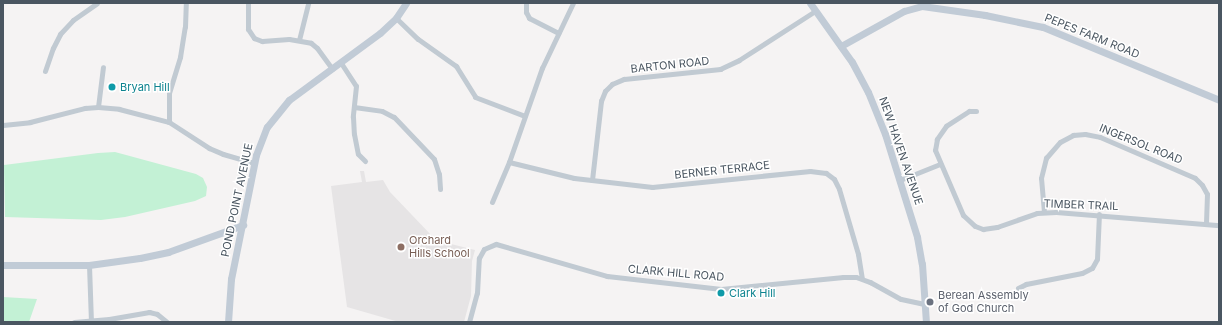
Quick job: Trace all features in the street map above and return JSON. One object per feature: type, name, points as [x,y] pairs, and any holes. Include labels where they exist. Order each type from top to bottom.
[{"type":"main road","name":"POND POINT AVENUE","points":[[228,322],[231,279],[243,225],[254,163],[262,136],[277,113],[289,100],[371,41],[396,18],[406,3]]},
{"type":"main road","name":"NEW HAVEN AVENUE","points":[[810,3],[841,46],[868,92],[885,134],[920,250],[926,322]]},
{"type":"main road","name":"PEPES FARM ROAD","points":[[841,46],[904,11],[922,6],[985,15],[1037,25],[1219,100]]},
{"type":"main road","points":[[3,265],[89,264],[158,255],[243,225]]},
{"type":"street","points":[[45,71],[52,48],[60,34],[73,20],[96,3]]},
{"type":"street","points":[[169,122],[169,93],[180,57],[185,27],[186,3]]},
{"type":"street","points":[[248,3],[248,29],[254,38],[262,41],[279,39],[300,40],[316,46],[332,69]]},
{"type":"street","points":[[300,40],[308,3]]},
{"type":"street","points":[[526,3],[526,12],[529,18],[558,33]]},
{"type":"street","points":[[492,202],[509,162],[542,68],[573,3]]},
{"type":"street","name":"BARTON ROAD","points":[[592,180],[600,101],[605,91],[612,84],[624,80],[720,69],[739,60],[815,11]]},
{"type":"street","points":[[396,18],[418,40],[456,66],[474,97],[525,116]]},
{"type":"street","points":[[341,63],[356,86],[354,107],[356,144],[359,156],[365,161]]},
{"type":"street","points":[[98,107],[103,67]]},
{"type":"street","points":[[3,125],[30,122],[67,111],[98,107],[134,111],[169,122],[209,148],[223,154],[254,163]]},
{"type":"street","points":[[354,107],[382,111],[394,117],[434,159],[439,174],[440,189]]},
{"type":"street","name":"TIMBER TRAIL","points":[[976,112],[969,111],[950,122],[939,134],[935,150],[963,215],[975,226],[983,229],[997,228],[1028,216],[1044,212],[1100,214],[1219,225]]},
{"type":"street","name":"INGERSOL ROAD","points":[[1044,212],[1041,178],[1046,158],[1060,142],[1073,135],[1085,134],[1100,137],[1195,178],[1202,185],[1207,194],[1206,223]]},
{"type":"street","name":"BERNER TERRACE","points":[[509,162],[574,178],[652,187],[810,171],[826,173],[834,179],[839,189],[856,247],[862,278]]},
{"type":"street","points":[[900,180],[940,164]]},
{"type":"street","points":[[1018,288],[1026,284],[1082,273],[1092,268],[1097,259],[1100,214]]},
{"type":"street","name":"CLARK HILL ROAD","points":[[469,322],[477,293],[479,258],[484,249],[496,244],[607,276],[721,289],[843,277],[862,278],[901,300],[925,304]]},
{"type":"street","points":[[89,264],[91,321]]},
{"type":"street","points":[[74,322],[91,321],[149,312],[157,314],[167,322]]},
{"type":"shaded area","name":"Orchard Hills School","points":[[360,171],[364,171],[366,182],[383,180],[390,192],[433,237],[451,244],[475,250],[472,261],[471,296],[464,322],[399,322],[347,307],[331,186],[362,182]]},
{"type":"green space","points":[[115,152],[196,174],[203,178],[207,187],[206,196],[195,201],[125,217],[101,220],[5,217],[4,165]]},
{"type":"green space","points":[[3,297],[37,299],[29,322],[3,322]]},
{"type":"place","name":"Bryan Hill","points":[[112,87]]},
{"type":"place","name":"Orchard Hills School","points":[[401,247]]},
{"type":"place","name":"Clark Hill","points":[[721,293]]},
{"type":"place","name":"Berean Assembly of God Church","points":[[930,302]]}]
